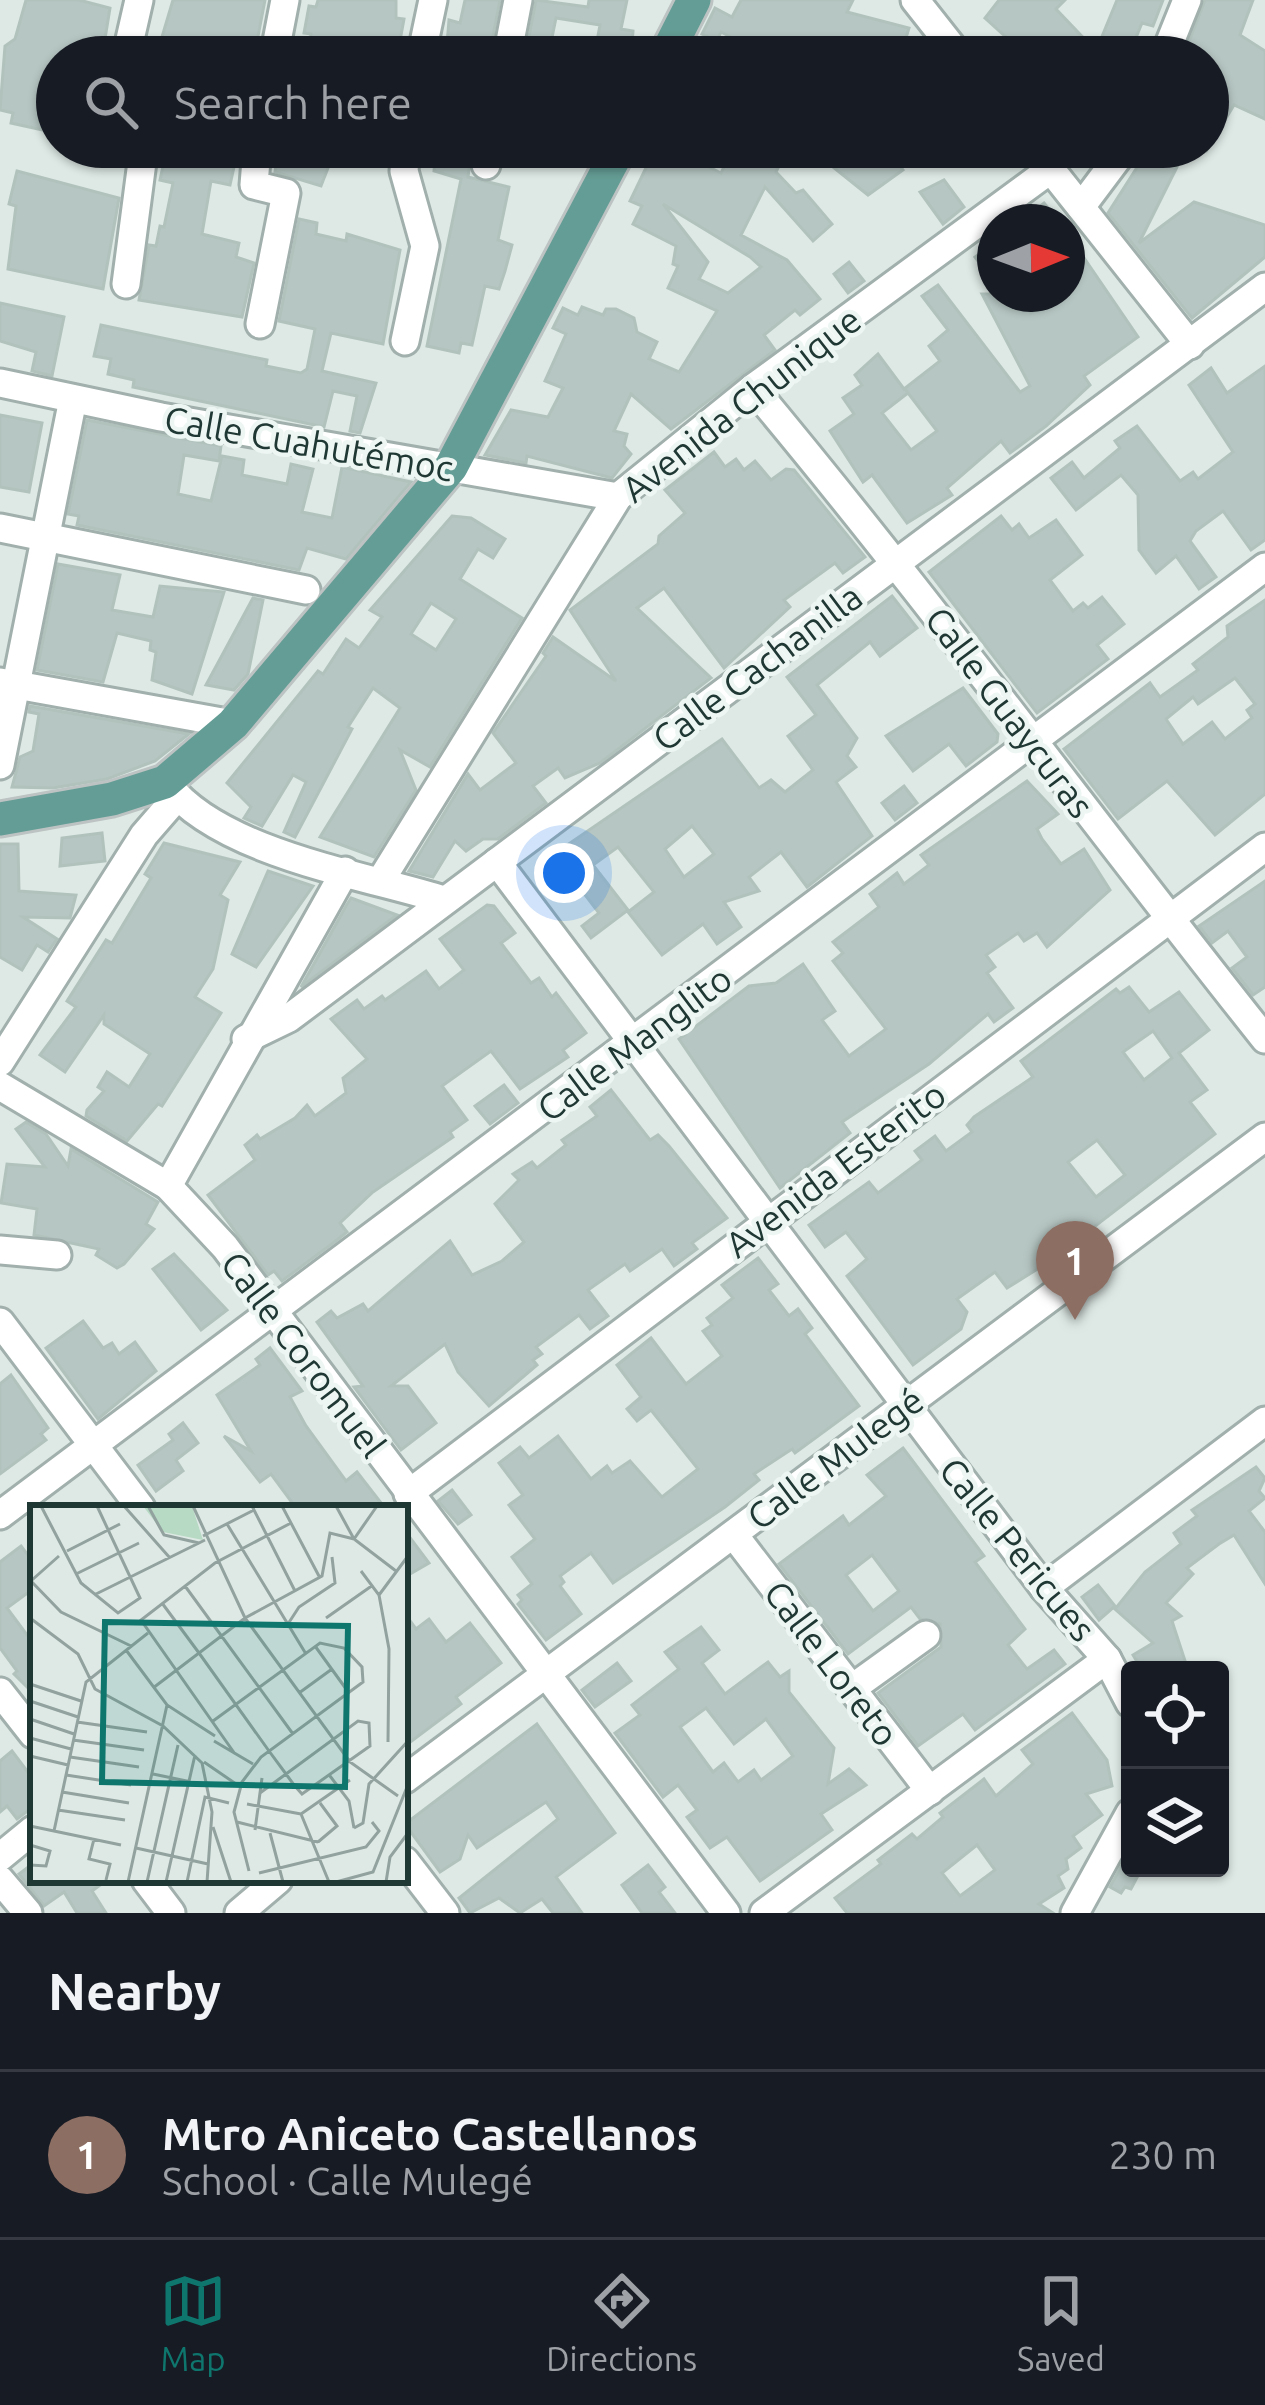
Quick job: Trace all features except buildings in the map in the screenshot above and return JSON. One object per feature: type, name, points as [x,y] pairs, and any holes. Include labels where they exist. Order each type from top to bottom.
[{"type":"main road","points":[[676,36],[694,0]]},
{"type":"main road","points":[[0,818],[171,789],[233,724],[451,467],[609,168]]},
{"type":"street","points":[[131,36],[139,0]]},
{"type":"street","points":[[278,36],[285,0]]},
{"type":"street","points":[[425,36],[433,0]]},
{"type":"street","points":[[511,36],[518,0]]},
{"type":"street","points":[[915,0],[943,36]]},
{"type":"street","points":[[1172,36],[1187,0]]},
{"type":"street","points":[[126,284],[141,168]]},
{"type":"street","points":[[255,168],[254,185],[286,193],[260,324]]},
{"type":"street","points":[[404,168],[425,246],[405,341]]},
{"type":"street","points":[[1084,204],[1111,168]]},
{"type":"street","points":[[1051,170],[1079,204]]},
{"type":"street","name":"Avenida Chunique","points":[[381,880],[618,497],[753,388],[1051,170]]},
{"type":"street","points":[[1085,211],[1190,345]]},
{"type":"street","name":"Calle Cachanilla","points":[[246,1039],[290,1018],[1265,287]]},
{"type":"street","name":"Calle Cuahutémoc","points":[[0,383],[618,497]]},
{"type":"street","name":"Calle Guaycuras","points":[[753,388],[898,561],[1033,745],[1265,1039]]},
{"type":"street","points":[[0,765],[7,683],[73,399]]},
{"type":"street","points":[[0,528],[306,590]]},
{"type":"street","name":"Calle Manglito","points":[[0,1515],[1265,567]]},
{"type":"street","points":[[7,683],[233,724]]},
{"type":"street","points":[[0,1062],[171,789],[243,837],[444,900]]},
{"type":"street","name":"Avenida Esterito","points":[[408,1494],[766,1219],[1265,847]]},
{"type":"street","name":"Calle Pericues","points":[[497,862],[1044,1588],[1107,1659],[1121,1686]]},
{"type":"street","points":[[168,1186],[246,1039],[345,871]]},
{"type":"street","name":"Calle Coromuel","points":[[0,1086],[168,1186],[275,1312],[545,1678],[726,1913]]},
{"type":"street","name":"Calle Mulegé","points":[[408,1777],[1265,1137]]},
{"type":"street","points":[[0,1250],[57,1255]]},
{"type":"street","points":[[0,1322],[139,1505]]},
{"type":"street","points":[[1044,1588],[1262,1428]]},
{"type":"street","name":"Calle Loreto","points":[[734,1535],[930,1792]]},
{"type":"street","points":[[851,1689],[926,1635]]},
{"type":"street","points":[[764,1913],[1107,1659]]},
{"type":"street","points":[[0,1692],[30,1730]]},
{"type":"street","points":[[1075,1913],[1121,1829]]},
{"type":"street","points":[[0,1856],[30,1832]]},
{"type":"street","points":[[408,1865],[445,1913]]},
{"type":"street","points":[[0,1880],[28,1913]]},
{"type":"street","points":[[148,1883],[171,1913]]},
{"type":"street","points":[[239,1913],[274,1883]]},
{"type":"place","name":"Mtro Aniceto Castellanos","points":[[1075,1320]]}]
